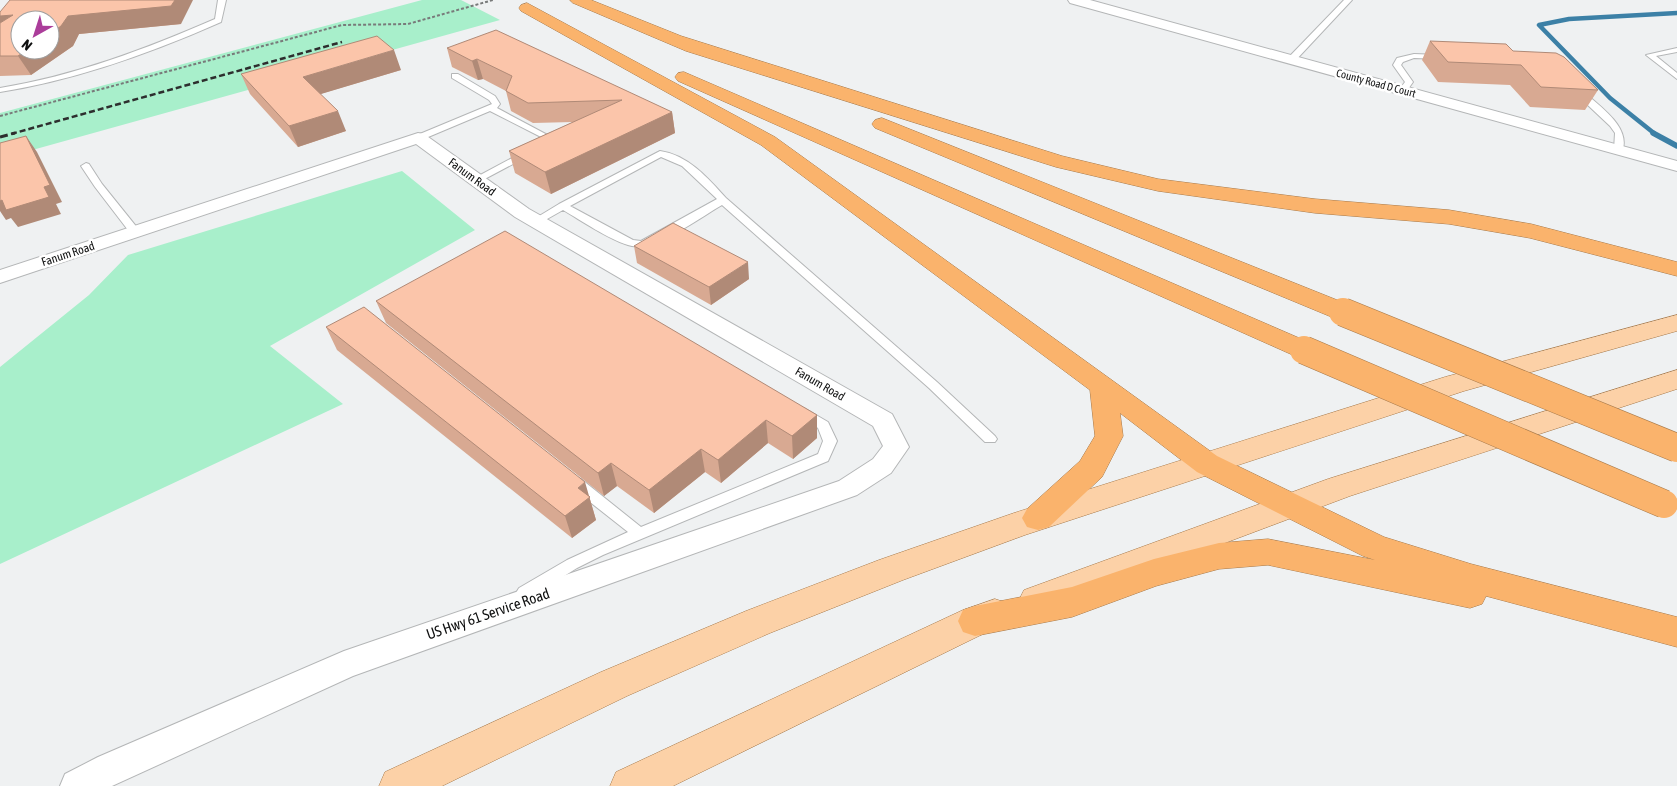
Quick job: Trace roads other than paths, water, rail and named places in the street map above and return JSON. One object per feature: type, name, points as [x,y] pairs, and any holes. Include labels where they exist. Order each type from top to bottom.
[{"type":"highway","points":[[578,0],[1677,448]]},
{"type":"highway","points":[[1670,507],[1304,350],[521,5],[768,141],[1207,464],[1374,547],[1471,578],[1677,632]]},
{"type":"highway","points":[[675,40],[1056,161],[1158,185],[1315,206],[1449,217],[1531,230],[1677,269]]},
{"type":"highway","points":[[1531,230],[1617,262],[1677,289]]},
{"type":"highway","points":[[1038,518],[1091,469],[1109,436],[1103,386]]},
{"type":"highway","points":[[975,621],[1072,602],[1154,573],[1219,556],[1268,552],[1518,604],[1677,645]]},
{"type":"main road","points":[[399,786],[614,684],[758,622],[891,570],[1038,518],[1455,384],[1677,323]]},
{"type":"main road","points":[[630,786],[975,621],[1120,570],[1290,504],[1408,464],[1677,379]]},
{"type":"street","name":"County Road D Court","points":[[1075,0],[1677,166]]},
{"type":"street","name":"Fanum Road","points":[[0,276],[418,138],[536,221],[883,420],[896,447]]},
{"type":"street","name":"US Hwy 61 Service Road","points":[[77,786],[110,769],[344,665],[848,488],[882,466],[896,447]]},
{"type":"lane","points":[[0,90],[31,85],[157,47],[218,20],[222,0]]},
{"type":"lane","points":[[1291,60],[1348,0]]},
{"type":"lane","points":[[1677,50],[1650,55],[1677,77]]},
{"type":"lane","points":[[1403,90],[1409,82],[1397,65],[1400,60],[1414,56],[1450,58]]},
{"type":"lane","points":[[455,76],[492,98],[496,104],[492,109]]},
{"type":"lane","points":[[1569,83],[1613,124],[1619,133],[1619,150]]},
{"type":"lane","points":[[418,138],[486,109],[492,109],[550,139],[476,180]]},
{"type":"lane","points":[[536,221],[660,154],[675,158],[703,179],[723,200],[933,384],[990,439]]},
{"type":"lane","points":[[86,166],[134,232]]},
{"type":"lane","points":[[562,206],[631,243],[642,244],[655,239],[723,200]]},
{"type":"lane","points":[[489,614],[572,564],[639,533],[823,457],[830,441],[823,425],[794,407]]},
{"type":"lane","points":[[570,478],[639,533]]},
{"type":"waterway","points":[[1655,134],[1610,98],[1539,25],[1569,19],[1677,13]]},
{"type":"waterway","points":[[1653,133],[1677,146]]},
{"type":"railway","points":[[11,134],[342,42]]},
{"type":"railway","points":[[0,137],[15,133]]}]
